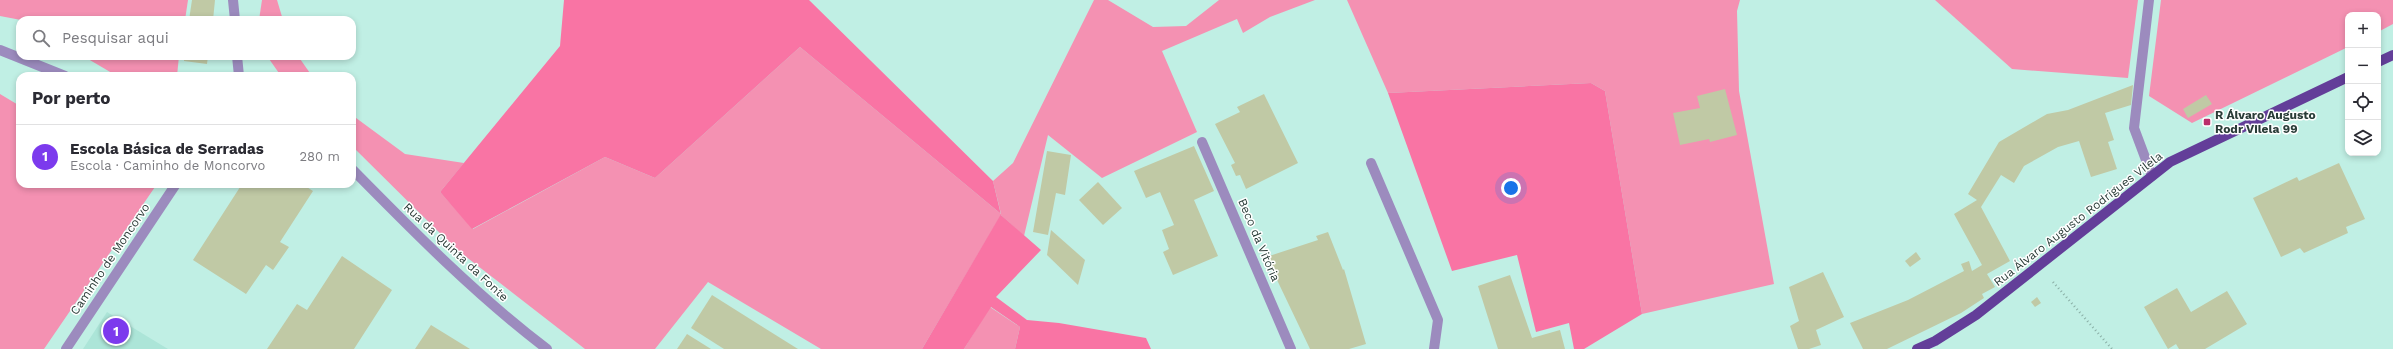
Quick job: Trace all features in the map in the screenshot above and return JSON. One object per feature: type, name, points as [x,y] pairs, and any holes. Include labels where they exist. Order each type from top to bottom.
[{"type":"main road","points":[[2381,61],[2393,55]]},
{"type":"main road","name":"Rua Álvaro Augusto Rodrigues Vilela","points":[[1917,349],[1935,341],[1976,315],[2040,267],[2170,162],[2345,78]]},
{"type":"street","points":[[233,0],[235,16]]},
{"type":"street","points":[[2149,0],[2134,128],[2152,176]]},
{"type":"street","points":[[0,50],[16,56]]},
{"type":"street","points":[[25,60],[55,72]]},
{"type":"street","points":[[238,60],[239,72]]},
{"type":"street","name":"Beco da Vitória","points":[[1202,142],[1292,349]]},
{"type":"street","points":[[1371,163],[1438,320],[1434,349]]},
{"type":"street","name":"Rua da Quinta da Fonte","points":[[356,173],[426,245],[515,324],[547,349]]},
{"type":"street","name":"Caminho de Moncorvo","points":[[66,349],[173,188]]},
{"type":"path","points":[[2040,267],[2112,349]]},
{"type":"shaded area","points":[[0,0],[188,0],[186,16],[16,16],[16,19],[0,16]]},
{"type":"shaded area","points":[[262,0],[277,0],[282,16],[260,16]]},
{"type":"shaded area","points":[[564,0],[809,0],[993,181],[1001,214],[800,47],[655,178],[605,157],[472,229],[440,192],[560,46]]},
{"type":"shaded area","points":[[1094,0],[1108,0],[1153,27],[1186,26],[1219,0],[1315,0],[1270,17],[1243,33],[1237,19],[1162,51],[1197,132],[1102,178],[1048,135],[1024,236],[1001,215],[922,349],[821,349],[708,282],[655,349],[585,349],[456,249],[356,150],[356,118],[405,154],[464,163],[440,192],[473,229],[605,157],[655,178],[800,47],[1001,214],[993,181],[1013,163]]},
{"type":"shaded area","points":[[1347,0],[1740,0],[1737,11],[1739,91],[1774,284],[1642,314],[1605,91],[1591,83],[1388,93]]},
{"type":"shaded area","points":[[1935,0],[2138,0],[2128,78],[2012,69]]},
{"type":"shaded area","points":[[2161,0],[2393,0],[2393,24],[2381,30],[2381,12],[2345,12],[2345,48],[2192,123],[2149,96]]},
{"type":"shaded area","points":[[90,60],[179,60],[177,72],[110,72]]},
{"type":"shaded area","points":[[270,60],[301,60],[309,72],[278,72]]},
{"type":"shaded area","points":[[1591,83],[1605,91],[1642,314],[1584,349],[1574,349],[1569,323],[1536,332],[1517,255],[1452,271],[1388,93]]},
{"type":"shaded area","points":[[0,94],[16,104],[16,188],[154,188],[44,349],[0,349]]},
{"type":"shaded area","points":[[1001,214],[1041,250],[996,297],[1027,320],[1059,323],[1146,338],[1151,349],[1015,349],[1020,327],[991,307],[964,349],[922,349]]},
{"type":"shaded area","points":[[990,307],[1020,327],[1015,349],[964,349]]},
{"type":"shaded area","points":[[107,312],[168,349],[83,349]]},
{"type":"building","points":[[192,0],[215,0],[213,16],[190,16]]},
{"type":"building","points":[[184,60],[208,60],[207,64]]},
{"type":"building","points":[[2133,85],[2131,105],[2105,113],[2114,140],[2108,142],[2117,169],[2091,177],[2079,141],[2058,147],[2024,166],[2014,183],[2001,175],[1981,207],[2010,261],[1987,274],[1995,287],[1982,294],[1984,298],[1961,313],[1887,349],[1863,349],[1850,323],[1908,300],[1964,271],[1961,264],[1969,261],[1972,271],[1982,265],[1954,214],[1977,200],[1968,194],[1999,142],[2047,114],[2068,110]]},
{"type":"building","points":[[1725,89],[1737,135],[1710,142],[1709,139],[1680,145],[1673,113],[1700,108],[1697,96]]},
{"type":"building","points":[[1264,94],[1298,163],[1246,189],[1240,175],[1236,176],[1231,165],[1235,163],[1215,124],[1240,112],[1237,107]]},
{"type":"building","points":[[2206,95],[2212,104],[2188,118],[2183,109]]},
{"type":"building","points":[[1194,146],[1214,191],[1194,200],[1218,256],[1173,275],[1163,252],[1169,249],[1162,230],[1174,225],[1160,192],[1146,198],[1134,171]]},
{"type":"building","points":[[1047,151],[1071,155],[1065,195],[1056,193],[1048,235],[1033,232]]},
{"type":"building","points":[[2339,163],[2365,219],[2346,227],[2348,233],[2304,253],[2300,248],[2281,257],[2253,198],[2297,177],[2299,181]]},
{"type":"building","points":[[1098,182],[1122,208],[1103,225],[1079,200]]},
{"type":"building","points":[[239,188],[308,188],[313,191],[280,242],[289,247],[273,270],[266,265],[246,294],[193,260]]},
{"type":"building","points":[[1051,230],[1085,260],[1078,285],[1047,255]]},
{"type":"building","points":[[1328,232],[1343,270],[1344,269],[1366,344],[1349,349],[1310,349],[1266,257],[1318,240],[1316,236]]},
{"type":"building","points":[[1916,252],[1921,259],[1910,267],[1905,261]]},
{"type":"building","points":[[342,256],[392,290],[354,349],[267,349],[297,304],[307,310]]},
{"type":"building","points":[[1823,272],[1844,317],[1816,330],[1821,345],[1809,349],[1798,349],[1790,326],[1799,321],[1789,287]]},
{"type":"building","points":[[1510,275],[1532,338],[1560,330],[1565,349],[1498,349],[1478,286]]},
{"type":"building","points":[[2177,288],[2191,312],[2227,291],[2247,324],[2205,349],[2179,349],[2176,344],[2168,349],[2144,307]]},
{"type":"building","points":[[712,295],[798,349],[724,349],[691,328]]},
{"type":"building","points":[[2037,297],[2041,303],[2035,307],[2031,302]]},
{"type":"building","points":[[431,325],[470,349],[415,349]]},
{"type":"building","points":[[687,334],[711,349],[677,349]]},
{"type":"place","name":"R Álvaro Augusto Rodr Vilela 99","points":[[2207,122]]},
{"type":"place","name":"Escola Básica de Serradas","points":[[116,331]]}]
